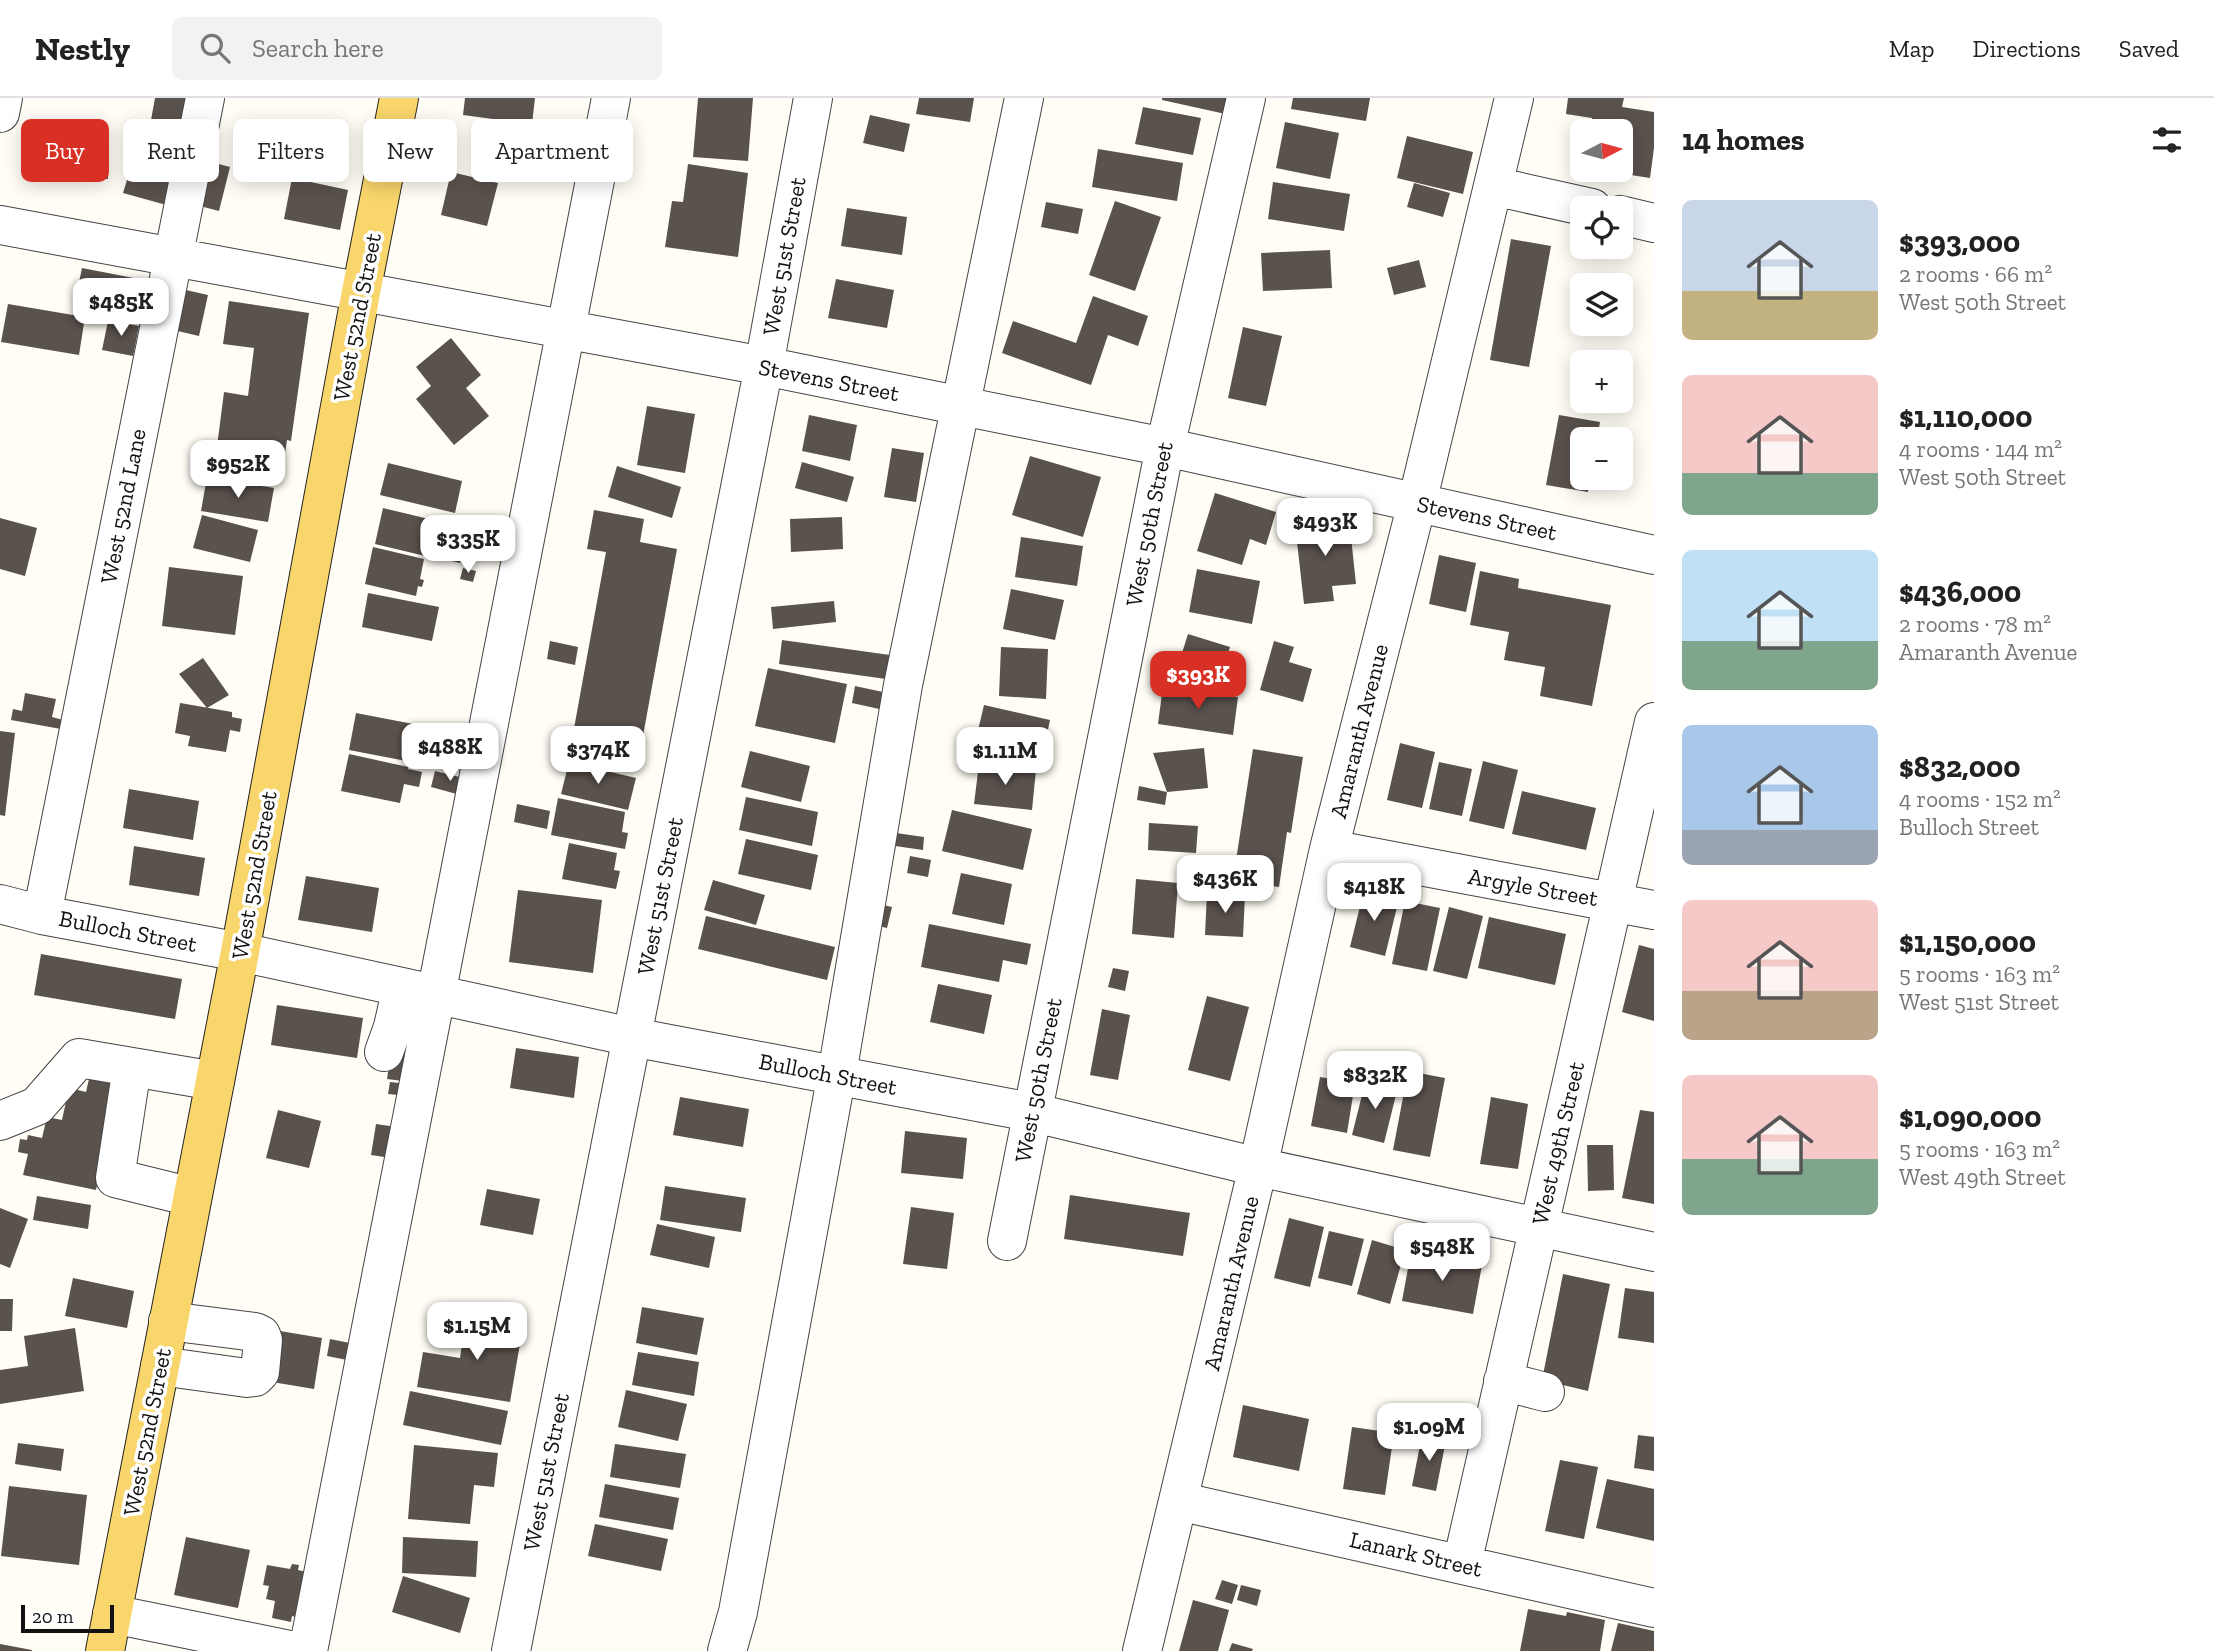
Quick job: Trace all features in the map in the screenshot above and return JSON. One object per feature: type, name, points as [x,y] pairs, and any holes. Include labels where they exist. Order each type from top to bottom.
[{"type":"main road","name":"West 52nd Street","points":[[108,1633],[240,952],[361,292],[400,98]]},
{"type":"street","points":[[0,113],[3,98]]},
{"type":"street","name":"West 52nd Lane","points":[[42,915],[205,98]]},
{"type":"street","points":[[309,1651],[419,990],[566,330],[611,98]]},
{"type":"street","name":"West 51st Street","points":[[511,1651],[764,366],[813,98]]},
{"type":"street","points":[[727,1651],[738,1612],[836,1075],[905,674],[1024,98]]},
{"type":"street","name":"West 50th Street","points":[[1006,1241],[1165,447],[1246,98]]},
{"type":"street","name":"Amaranth Avenue","points":[[1142,1651],[1258,1167],[1329,849],[1417,503],[1514,98]]},
{"type":"street","points":[[1493,186],[1570,203]]},
{"type":"street","points":[[1633,218],[1654,222]]},
{"type":"street","name":"Stevens Street","points":[[0,225],[764,366],[1165,447],[1654,555]]},
{"type":"street","name":"West 49th Street","points":[[1462,1563],[1654,722]]},
{"type":"street","name":"Argyle Street","points":[[1329,849],[1654,911]]},
{"type":"street","name":"Bulloch Street","points":[[0,904],[42,915],[240,952],[632,1037],[1031,1112],[1258,1167],[1654,1252]]},
{"type":"street","points":[[384,1052],[393,1027],[419,990]]},
{"type":"street","points":[[0,1121],[37,1106],[79,1058],[215,1081]]},
{"type":"street","points":[[132,1067],[114,1178],[192,1197]]},
{"type":"street","points":[[160,1366],[247,1378],[255,1377],[260,1372],[263,1340],[261,1335],[168,1321]]},
{"type":"street","points":[[1503,1381],[1545,1392]]},
{"type":"street","name":"Lanark Street","points":[[1178,1501],[1654,1608]]},
{"type":"street","points":[[108,1633],[295,1651]]},
{"type":"building","points":[[155,98],[187,98],[183,119],[151,119]]},
{"type":"building","points":[[465,98],[535,98],[533,119],[494,119],[463,115]]},
{"type":"building","points":[[698,98],[753,98],[748,161],[693,157]]},
{"type":"building","points":[[919,98],[974,98],[970,122],[916,114]]},
{"type":"building","points":[[1162,98],[1234,98],[1230,115]]},
{"type":"building","points":[[1293,98],[1370,98],[1366,121],[1291,109]]},
{"type":"building","points":[[1568,98],[1624,98],[1622,107],[1654,112],[1654,148],[1650,178],[1633,175],[1633,119],[1592,119],[1566,114]]},
{"type":"building","points":[[1143,107],[1201,118],[1193,155],[1135,144]]},
{"type":"building","points":[[870,115],[910,124],[904,152],[863,143]]},
{"type":"building","points":[[1285,122],[1339,133],[1330,179],[1276,168]]},
{"type":"building","points":[[1407,136],[1473,152],[1463,194],[1397,178]]},
{"type":"building","points":[[1098,149],[1183,163],[1177,201],[1092,187]]},
{"type":"building","points":[[219,164],[230,167],[219,211],[192,204],[198,182],[219,182]]},
{"type":"building","points":[[688,164],[748,173],[738,257],[665,247],[672,201],[683,202]]},
{"type":"building","points":[[457,173],[471,177],[471,182],[498,183],[487,226],[441,215],[449,182],[457,182]]},
{"type":"building","points":[[126,182],[176,182],[170,206],[123,193]]},
{"type":"building","points":[[291,182],[311,182],[348,190],[340,230],[284,219]]},
{"type":"building","points":[[1273,182],[1350,194],[1344,231],[1268,219]]},
{"type":"building","points":[[1414,183],[1450,193],[1443,217],[1407,207]]},
{"type":"building","points":[[1115,201],[1161,217],[1135,291],[1089,275]]},
{"type":"building","points":[[1046,202],[1083,209],[1078,234],[1041,227]]},
{"type":"building","points":[[847,208],[907,217],[902,255],[841,246]]},
{"type":"building","points":[[1511,239],[1551,246],[1529,367],[1490,360]]},
{"type":"building","points":[[1330,250],[1332,288],[1263,291],[1261,253]]},
{"type":"building","points":[[1419,260],[1426,287],[1394,295],[1387,268]]},
{"type":"building","points":[[82,268],[149,281],[143,315],[75,302]]},
{"type":"building","points":[[836,279],[894,290],[887,328],[828,318]]},
{"type":"building","points":[[177,288],[208,295],[199,336],[169,329]]},
{"type":"building","points":[[1093,296],[1148,316],[1138,346],[1108,335],[1091,385],[1002,353],[1013,321],[1076,343]]},
{"type":"building","points":[[229,301],[309,313],[291,441],[287,440],[281,480],[214,470],[224,392],[248,396],[254,348],[223,344]]},
{"type":"building","points":[[8,304],[85,317],[79,355],[1,342]]},
{"type":"building","points":[[108,321],[139,326],[133,356],[102,350]]},
{"type":"building","points":[[1243,327],[1282,336],[1266,406],[1228,398]]},
{"type":"building","points":[[451,338],[481,375],[466,388],[489,416],[454,445],[416,399],[431,386],[416,367]]},
{"type":"building","points":[[647,406],[695,414],[685,473],[637,465]]},
{"type":"building","points":[[809,415],[857,425],[850,461],[802,451]]},
{"type":"building","points":[[1559,415],[1600,422],[1599,427],[1570,427],[1570,489],[1546,485]]},
{"type":"building","points":[[892,448],[924,453],[916,502],[884,497]]},
{"type":"building","points":[[1030,456],[1101,477],[1083,537],[1012,515]]},
{"type":"building","points":[[802,462],[854,477],[847,502],[795,488]]},
{"type":"building","points":[[388,463],[462,481],[455,513],[380,495]]},
{"type":"building","points":[[617,466],[681,487],[672,518],[608,497]]},
{"type":"building","points":[[207,477],[274,488],[268,522],[201,511]]},
{"type":"building","points":[[1215,493],[1276,512],[1266,545],[1250,539],[1242,565],[1197,551]]},
{"type":"building","points":[[383,508],[433,520],[429,539],[434,540],[432,547],[428,546],[425,556],[375,544]]},
{"type":"building","points":[[594,510],[644,519],[640,542],[677,549],[637,769],[569,756],[606,552],[587,549]]},
{"type":"building","points":[[202,515],[258,530],[250,562],[193,548]]},
{"type":"building","points":[[842,517],[843,549],[791,552],[790,519]]},
{"type":"building","points":[[0,518],[37,528],[25,576],[0,569]]},
{"type":"building","points":[[1349,518],[1356,584],[1332,586],[1334,601],[1304,604],[1295,524]]},
{"type":"building","points":[[1021,537],[1083,546],[1077,586],[1015,577]]},
{"type":"building","points":[[373,547],[424,559],[420,579],[424,580],[422,587],[418,586],[416,596],[365,584]]},
{"type":"building","points":[[451,549],[463,551],[460,563],[448,560]]},
{"type":"building","points":[[1439,555],[1476,563],[1466,612],[1429,604]]},
{"type":"building","points":[[169,567],[243,576],[235,635],[162,626]]},
{"type":"building","points":[[463,568],[476,571],[473,582],[460,579]]},
{"type":"building","points":[[1197,569],[1260,581],[1252,624],[1189,612]]},
{"type":"building","points":[[1480,571],[1519,579],[1518,588],[1611,605],[1592,706],[1540,696],[1545,667],[1504,660],[1509,632],[1470,625]]},
{"type":"building","points":[[1011,589],[1064,600],[1055,640],[1003,629]]},
{"type":"building","points":[[368,593],[439,607],[432,641],[362,627]]},
{"type":"building","points":[[834,601],[836,622],[773,629],[771,607]]},
{"type":"building","points":[[1188,634],[1230,647],[1219,682],[1177,669]]},
{"type":"building","points":[[782,640],[890,655],[886,679],[779,664]]},
{"type":"building","points":[[550,641],[578,647],[575,665],[547,659]]},
{"type":"building","points":[[1274,641],[1294,647],[1289,662],[1312,669],[1303,702],[1260,690]]},
{"type":"building","points":[[1001,647],[1048,649],[1046,699],[999,696]]},
{"type":"building","points":[[203,658],[229,695],[207,708],[179,674]]},
{"type":"building","points":[[768,668],[847,684],[835,743],[755,726]]},
{"type":"building","points":[[855,686],[897,695],[893,712],[852,703]]},
{"type":"building","points":[[1163,686],[1238,697],[1233,735],[1158,724]]},
{"type":"building","points":[[25,693],[56,699],[52,717],[63,720],[61,729],[11,720],[13,709],[22,711]]},
{"type":"building","points":[[180,703],[232,712],[232,717],[242,719],[240,732],[230,730],[226,752],[188,746],[190,736],[175,733]]},
{"type":"building","points":[[984,705],[1050,720],[1042,758],[975,743]]},
{"type":"building","points":[[356,713],[434,728],[427,765],[349,750]]},
{"type":"building","points":[[0,731],[15,733],[5,816],[0,815]]},
{"type":"building","points":[[1400,743],[1435,752],[1422,808],[1387,800]]},
{"type":"building","points":[[1204,748],[1208,788],[1167,792],[1153,753]]},
{"type":"building","points":[[1253,749],[1303,757],[1291,833],[1287,832],[1279,887],[1233,880]]},
{"type":"building","points":[[750,751],[810,766],[801,802],[741,787]]},
{"type":"building","points":[[349,754],[422,772],[419,787],[404,784],[400,803],[341,791]]},
{"type":"building","points":[[1483,761],[1518,770],[1504,829],[1469,821]]},
{"type":"building","points":[[569,762],[636,778],[628,810],[561,794]]},
{"type":"building","points":[[1439,762],[1472,769],[1462,816],[1429,809]]},
{"type":"building","points":[[979,764],[1036,770],[1032,810],[974,804]]},
{"type":"building","points":[[435,771],[468,779],[464,796],[431,787]]},
{"type":"building","points":[[1139,786],[1167,792],[1165,805],[1137,800]]},
{"type":"building","points":[[129,789],[199,801],[193,840],[123,828]]},
{"type":"building","points":[[1522,791],[1596,808],[1586,850],[1512,834]]},
{"type":"building","points":[[746,797],[818,812],[812,846],[739,830]]},
{"type":"building","points":[[558,798],[625,812],[622,832],[628,833],[625,849],[551,835]]},
{"type":"building","points":[[517,804],[550,811],[547,829],[514,822]]},
{"type":"building","points":[[952,810],[1032,829],[1023,870],[942,851]]},
{"type":"building","points":[[1149,823],[1198,826],[1196,853],[1148,850]]},
{"type":"building","points":[[896,833],[924,837],[923,850],[895,846]]},
{"type":"building","points":[[746,839],[818,855],[811,890],[738,874]]},
{"type":"building","points":[[569,843],[617,853],[614,870],[620,871],[616,889],[562,879]]},
{"type":"building","points":[[134,846],[205,858],[199,896],[129,885]]},
{"type":"building","points":[[910,856],[931,860],[928,877],[907,873]]},
{"type":"building","points":[[961,873],[1012,884],[1004,925],[952,914]]},
{"type":"building","points":[[306,876],[379,888],[372,932],[298,920]]},
{"type":"building","points":[[1136,879],[1178,883],[1174,938],[1132,934]]},
{"type":"building","points":[[713,880],[765,895],[756,925],[704,910]]},
{"type":"building","points":[[518,890],[602,900],[593,973],[509,962]]},
{"type":"building","points":[[1364,890],[1399,899],[1385,956],[1350,947]]},
{"type":"building","points":[[1207,892],[1245,895],[1243,937],[1205,935]]},
{"type":"building","points":[[1405,901],[1440,908],[1427,971],[1392,964]]},
{"type":"building","points":[[875,903],[892,907],[887,928],[870,924]]},
{"type":"building","points":[[1449,907],[1483,916],[1467,979],[1433,971]]},
{"type":"building","points":[[706,916],[835,947],[827,980],[698,949]]},
{"type":"building","points":[[1489,917],[1566,934],[1555,985],[1478,968]]},
{"type":"building","points":[[929,924],[1031,944],[1027,965],[1003,960],[999,982],[921,967]]},
{"type":"building","points":[[1639,945],[1654,949],[1654,1021],[1622,1012]]},
{"type":"building","points":[[41,954],[182,979],[175,1019],[34,995]]},
{"type":"building","points":[[1113,968],[1129,971],[1125,991],[1108,987]]},
{"type":"building","points":[[938,984],[992,995],[984,1034],[930,1022]]},
{"type":"building","points":[[1207,996],[1249,1007],[1230,1081],[1188,1070]]},
{"type":"building","points":[[277,1005],[363,1018],[357,1058],[271,1045]]},
{"type":"building","points":[[1102,1009],[1130,1015],[1118,1080],[1090,1075]]},
{"type":"building","points":[[516,1048],[579,1057],[574,1098],[510,1088]]},
{"type":"building","points":[[391,1052],[407,1054],[403,1081],[387,1079]]},
{"type":"building","points":[[1408,1071],[1445,1078],[1430,1157],[1393,1150]]},
{"type":"building","points":[[1320,1077],[1355,1083],[1347,1133],[1311,1126]]},
{"type":"building","points":[[89,1079],[118,1085],[96,1190],[23,1175],[28,1154],[18,1152],[20,1139],[27,1140],[28,1135],[42,1138],[47,1117],[62,1120],[69,1088],[86,1092]]},
{"type":"building","points":[[1366,1079],[1398,1087],[1384,1143],[1352,1135]]},
{"type":"building","points":[[390,1082],[400,1083],[398,1095],[388,1094]]},
{"type":"building","points":[[680,1097],[749,1109],[743,1147],[673,1135]]},
{"type":"building","points":[[1491,1097],[1528,1104],[1518,1169],[1480,1164]]},
{"type":"building","points":[[278,1110],[321,1121],[309,1168],[266,1158]]},
{"type":"building","points":[[1640,1110],[1654,1112],[1654,1204],[1622,1198]]},
{"type":"building","points":[[376,1124],[403,1128],[398,1159],[371,1155]]},
{"type":"building","points":[[905,1131],[967,1138],[963,1179],[901,1173]]},
{"type":"building","points":[[1587,1145],[1613,1145],[1614,1190],[1588,1191]]},
{"type":"building","points":[[665,1186],[746,1198],[741,1232],[660,1220]]},
{"type":"building","points":[[487,1189],[540,1199],[533,1235],[480,1225]]},
{"type":"building","points":[[1070,1195],[1190,1213],[1183,1256],[1064,1239]]},
{"type":"building","points":[[37,1196],[91,1205],[88,1229],[33,1220]]},
{"type":"building","points":[[911,1207],[954,1213],[947,1269],[903,1264]]},
{"type":"building","points":[[0,1208],[28,1219],[10,1268],[0,1264]]},
{"type":"building","points":[[1289,1218],[1324,1227],[1310,1287],[1274,1278]]},
{"type":"building","points":[[657,1224],[715,1237],[709,1268],[650,1255]]},
{"type":"building","points":[[1329,1231],[1364,1239],[1352,1286],[1318,1278]]},
{"type":"building","points":[[1372,1240],[1405,1250],[1390,1304],[1357,1294]]},
{"type":"building","points":[[1411,1252],[1482,1265],[1473,1314],[1402,1301]]},
{"type":"building","points":[[1563,1274],[1610,1284],[1588,1391],[1542,1380]]},
{"type":"building","points":[[73,1278],[134,1291],[127,1328],[65,1316]]},
{"type":"building","points":[[1625,1288],[1654,1292],[1654,1343],[1618,1338]]},
{"type":"building","points":[[0,1299],[13,1299],[12,1331],[0,1331]]},
{"type":"building","points":[[642,1307],[704,1318],[697,1355],[636,1343]]},
{"type":"building","points":[[466,1317],[523,1326],[510,1402],[417,1387],[423,1352],[460,1358]]},
{"type":"building","points":[[75,1328],[84,1391],[0,1404],[0,1370],[28,1366],[24,1336]]},
{"type":"building","points":[[280,1331],[322,1338],[314,1389],[272,1382]]},
{"type":"building","points":[[330,1339],[355,1344],[352,1361],[327,1356]]},
{"type":"building","points":[[638,1352],[699,1362],[694,1396],[632,1385]]},
{"type":"building","points":[[626,1390],[687,1404],[678,1441],[618,1427]]},
{"type":"building","points":[[410,1391],[508,1411],[501,1445],[403,1425]]},
{"type":"building","points":[[1243,1405],[1309,1419],[1299,1471],[1233,1457]]},
{"type":"building","points":[[1352,1427],[1394,1433],[1385,1495],[1343,1489]]},
{"type":"building","points":[[1422,1435],[1446,1440],[1436,1491],[1412,1486]]},
{"type":"building","points":[[1638,1435],[1654,1437],[1654,1471],[1634,1468]]},
{"type":"building","points":[[18,1443],[64,1449],[61,1471],[15,1464]]},
{"type":"building","points":[[615,1444],[686,1454],[680,1488],[610,1477]]},
{"type":"building","points":[[414,1445],[498,1453],[494,1487],[474,1485],[470,1524],[408,1519]]},
{"type":"building","points":[[1560,1460],[1598,1467],[1584,1539],[1545,1531]]},
{"type":"building","points":[[1607,1479],[1654,1489],[1654,1541],[1596,1528]]},
{"type":"building","points":[[605,1484],[679,1498],[673,1530],[599,1517]]},
{"type":"building","points":[[9,1486],[87,1495],[79,1565],[1,1556]]},
{"type":"building","points":[[595,1524],[668,1539],[661,1571],[588,1556]]},
{"type":"building","points":[[186,1537],[250,1550],[238,1608],[174,1595]]},
{"type":"building","points":[[403,1537],[478,1541],[476,1577],[402,1573]]},
{"type":"building","points":[[292,1564],[299,1565],[298,1570],[311,1573],[302,1619],[292,1616],[291,1622],[272,1618],[275,1601],[266,1599],[269,1586],[263,1585],[267,1565],[290,1569]]},
{"type":"building","points":[[403,1576],[470,1598],[460,1633],[392,1612]]},
{"type":"building","points":[[1222,1580],[1238,1585],[1232,1604],[1215,1599]]},
{"type":"building","points":[[1241,1585],[1261,1590],[1257,1606],[1237,1600]]},
{"type":"building","points":[[1193,1600],[1229,1610],[1218,1651],[1179,1651]]},
{"type":"building","points":[[1528,1609],[1566,1616],[1567,1612],[1605,1620],[1600,1651],[1520,1651]]},
{"type":"building","points":[[1618,1623],[1654,1631],[1654,1651],[1611,1651]]},
{"type":"building","points":[[1232,1643],[1253,1649],[1229,1651]]},
{"type":"building","points":[[0,1644],[32,1650],[32,1651],[0,1651]]}]
